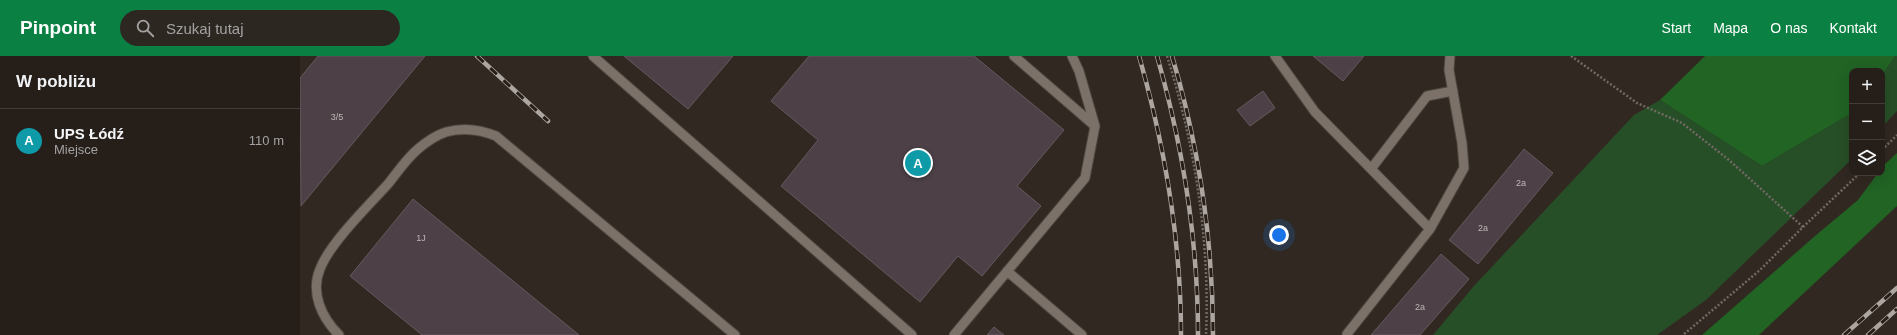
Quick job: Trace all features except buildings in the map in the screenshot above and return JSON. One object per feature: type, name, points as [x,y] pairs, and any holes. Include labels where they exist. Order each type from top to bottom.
[{"type":"lane","points":[[593,56],[912,335]]},
{"type":"lane","points":[[1014,56],[1095,126]]},
{"type":"lane","points":[[954,335],[1085,178],[1095,126],[1079,71],[1072,56]]},
{"type":"lane","points":[[1275,56],[1315,112],[1430,229]]},
{"type":"lane","points":[[1347,334],[1430,229],[1464,168],[1462,143],[1449,70],[1450,56]]},
{"type":"lane","points":[[1371,169],[1427,96],[1453,91]]},
{"type":"lane","points":[[339,335],[327,324],[318,305],[316,286],[320,270],[331,249],[417,150],[445,133],[460,129],[480,129],[496,136],[735,335]]},
{"type":"lane","points":[[1007,271],[1082,335]]},
{"type":"path","points":[[1167,56],[1189,140],[1200,210],[1208,304],[1206,335]]},
{"type":"path","points":[[1571,56],[1637,103],[1682,123],[1728,160],[1803,227]]},
{"type":"path","points":[[1885,147],[1897,135]]},
{"type":"path","points":[[1683,335],[1760,270],[1857,176]]},
{"type":"green space","points":[[1705,56],[1895,56],[1885,71],[1885,68],[1849,68],[1849,115],[1762,166],[1660,100]]},
{"type":"green space","points":[[1895,56],[1897,56],[1897,111],[1885,124],[1885,104],[1885,71]]},
{"type":"green space","points":[[1660,100],[1762,166],[1849,115],[1849,162],[1706,300],[1657,335],[1433,335],[1473,287],[1634,115]]},
{"type":"green space","points":[[1897,153],[1897,206],[1759,335],[1702,335],[1858,200],[1876,176],[1885,176],[1885,164]]},
{"type":"railway","points":[[477,56],[548,121]]},
{"type":"railway","points":[[1139,56],[1157,125],[1170,194],[1178,264],[1181,335]]},
{"type":"railway","points":[[1157,56],[1174,125],[1187,194],[1195,264],[1198,335]]},
{"type":"railway","points":[[1172,56],[1190,125],[1203,194],[1210,264],[1213,335]]},
{"type":"railway","points":[[1844,335],[1897,288]]},
{"type":"railway","points":[[1868,335],[1897,309]]},
{"type":"place","name":"UPS Łódź","points":[[918,163]]}]
